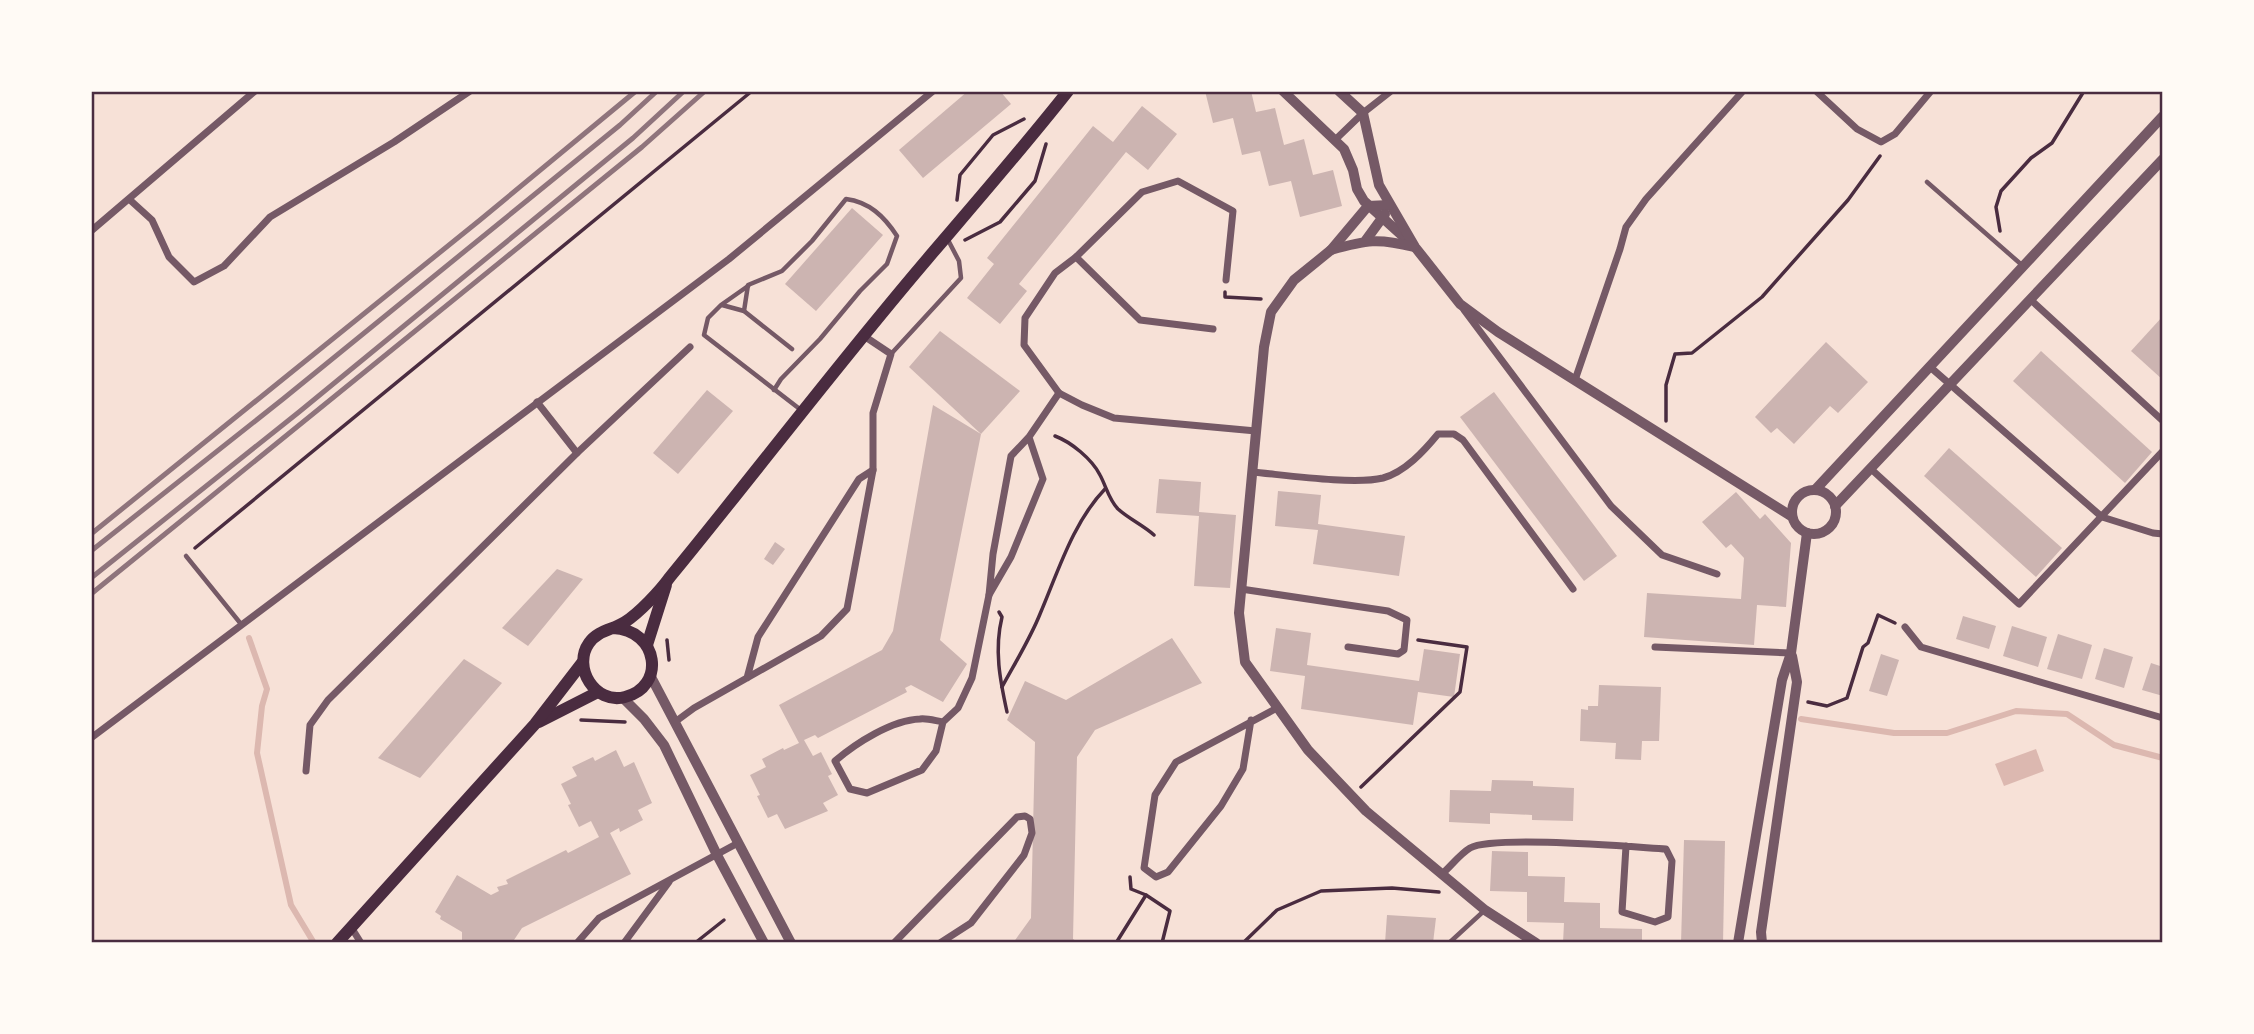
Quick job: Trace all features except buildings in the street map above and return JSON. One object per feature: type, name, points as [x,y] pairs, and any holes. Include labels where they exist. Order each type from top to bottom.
[{"type":"main road","points":[[337,943],[535,724],[582,663],[586,647],[592,639],[627,621],[667,581],[864,336],[1068,91]]},
{"type":"main road","points":[[647,645],[667,581]]},
{"type":"main road","points":[[582,663],[587,679],[598,692],[623,698],[639,690],[650,675],[651,655],[647,645],[635,633],[613,628]]},
{"type":"main road","points":[[535,724],[598,692]]},
{"type":"street","points":[[91,231],[255,91]]},
{"type":"street","points":[[130,200],[152,220],[169,257],[194,282],[224,266],[270,217],[394,142],[470,91]]},
{"type":"street","points":[[91,737],[729,259],[933,91]]},
{"type":"street","points":[[1283,91],[1336,139],[1349,159],[1357,189],[1368,206],[1415,247]]},
{"type":"street","points":[[1339,91],[1363,113],[1379,185],[1415,247],[1611,506],[1662,555],[1717,574]]},
{"type":"street","points":[[1336,139],[1391,91]]},
{"type":"street","points":[[1575,380],[1626,227],[1646,199],[1743,91]]},
{"type":"street","points":[[1816,91],[1857,129],[1881,142],[1895,134],[1931,91]]},
{"type":"street","points":[[1815,490],[2163,116]]},
{"type":"street","points":[[1835,506],[2163,159]]},
{"type":"street","points":[[1226,280],[1233,211],[1178,181],[1142,192],[1076,257],[1055,273],[1025,318],[1024,345],[1059,393],[1114,418],[1256,431]]},
{"type":"street","points":[[1389,205],[1368,206],[1331,250],[1294,281],[1271,312],[1264,347],[1239,613],[1245,662],[1308,750],[1366,811],[1485,910],[1530,941]]},
{"type":"street","points":[[1366,240],[1389,205]]},
{"type":"street","points":[[1331,250],[1366,240],[1384,240],[1415,247]]},
{"type":"street","points":[[1076,257],[1140,320],[1213,329]]},
{"type":"street","points":[[2031,300],[2163,421]]},
{"type":"street","points":[[1460,304],[1498,332],[1791,516],[1798,528],[1807,533],[1820,533],[1832,525],[1835,506],[1828,495],[1808,490],[1793,503],[1791,516]]},
{"type":"street","points":[[675,722],[694,708],[821,636],[847,609],[873,470],[873,413],[891,354],[864,336]]},
{"type":"street","points":[[306,771],[310,725],[328,700],[577,453],[690,347]]},
{"type":"street","points":[[1929,366],[2102,517],[2163,534]]},
{"type":"street","points":[[943,722],[920,719],[882,730],[852,747],[835,761],[850,789],[867,793],[922,770],[936,751],[943,722],[958,708],[972,678],[1012,456],[1059,393]]},
{"type":"street","points":[[537,402],[577,453]]},
{"type":"street","points":[[1252,472],[1351,479],[1383,478],[1424,452],[1438,434],[1454,434],[1464,440],[1573,589]]},
{"type":"street","points":[[989,595],[1011,557],[1043,479],[1029,436]]},
{"type":"street","points":[[1871,469],[2019,604],[2163,451]]},
{"type":"street","points":[[747,678],[758,637],[859,478],[873,470]]},
{"type":"street","points":[[1738,943],[1782,680],[1791,653],[1807,533]]},
{"type":"street","points":[[1241,589],[1388,611],[1407,620],[1404,650],[1398,654],[1348,647]]},
{"type":"street","points":[[1905,627],[1921,647],[2163,718]]},
{"type":"street","points":[[1655,647],[1791,653]]},
{"type":"street","points":[[1762,943],[1761,932],[1797,682],[1791,653]]},
{"type":"street","points":[[650,675],[791,943]]},
{"type":"street","points":[[623,698],[664,745],[717,855],[764,943]]},
{"type":"street","points":[[1251,720],[1243,769],[1221,806],[1168,872],[1156,877],[1144,868],[1155,795],[1177,762],[1251,720],[1277,708]]},
{"type":"street","points":[[894,943],[1017,817],[1025,816],[1030,819],[1032,832],[1024,855],[971,923],[940,943]]},
{"type":"street","points":[[1442,874],[1471,848],[1495,842],[1626,846],[1667,849],[1672,861],[1668,917],[1655,922],[1622,912],[1626,846]]},
{"type":"street","points":[[577,943],[599,918],[738,843]]},
{"type":"street","points":[[624,943],[672,879]]},
{"type":"street","points":[[351,927],[361,943]]},
{"type":"lane","points":[[1927,182],[2023,267]]},
{"type":"lane","points":[[774,390],[781,379],[821,340],[860,291],[887,264],[897,236],[885,218],[860,201],[846,199],[812,241],[782,271],[748,285],[708,318],[704,335],[774,390],[803,412]]},
{"type":"lane","points":[[891,354],[961,278],[959,261],[947,238]]},
{"type":"lane","points":[[744,311],[748,285]]},
{"type":"lane","points":[[721,305],[744,311],[792,349]]},
{"type":"lane","points":[[186,556],[241,624]]},
{"type":"lane","points":[[1449,943],[1485,910]]},
{"type":"path","points":[[186,556],[752,91]]},
{"type":"path","points":[[2002,248],[1996,207],[2001,191],[2031,158],[2052,143],[2084,91]]},
{"type":"path","points":[[1667,438],[1666,385],[1675,354],[1692,353],[1762,297],[1848,200],[1895,134]]},
{"type":"path","points":[[963,242],[1000,222],[1035,180],[1048,138]]},
{"type":"path","points":[[1226,280],[1225,297],[1280,300]]},
{"type":"path","points":[[1055,436],[1080,452],[1100,473],[1105,489],[1118,509],[1142,523],[1154,535]]},
{"type":"path","points":[[1002,687],[1039,617],[1091,504],[1105,489]]},
{"type":"path","points":[[989,595],[1002,617],[998,636],[1007,712]]},
{"type":"path","points":[[1827,706],[1847,698],[1863,647],[1868,643],[1878,615],[1905,627]]},
{"type":"path","points":[[1353,797],[1460,692],[1467,647],[1405,638]]},
{"type":"path","points":[[1130,877],[1131,889],[1146,895],[1170,911],[1162,943]]},
{"type":"path","points":[[1243,943],[1277,910],[1321,891],[1392,888],[1466,893]]},
{"type":"path","points":[[1116,943],[1146,895]]},
{"type":"path","points":[[695,943],[724,920]]},
{"type":"shaded area","points":[[2036,749],[2044,771],[2004,786],[1995,764]]},
{"type":"waterway","points":[[249,638],[267,689],[262,706],[257,753],[291,905],[314,943]]},
{"type":"waterway","points":[[1801,719],[1894,733],[1947,733],[2016,711],[2067,714],[2114,745],[2163,758]]},
{"type":"railway","points":[[91,534],[636,91]]},
{"type":"railway","points":[[91,551],[283,399],[620,125],[657,91]]},
{"type":"railway","points":[[91,578],[299,412],[633,138],[684,91]]},
{"type":"railway","points":[[91,594],[642,147],[705,91]]}]
